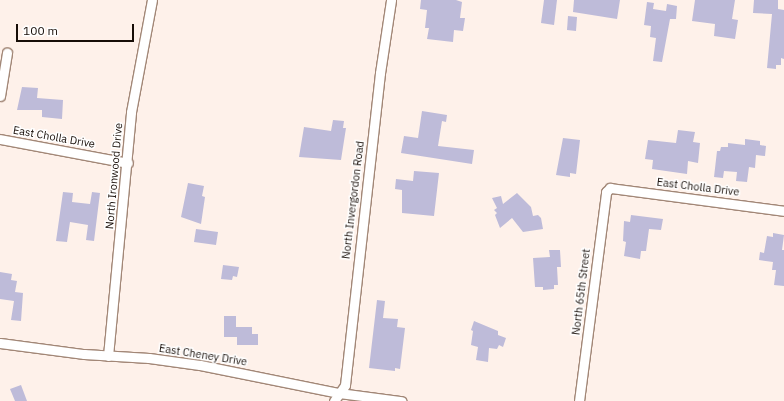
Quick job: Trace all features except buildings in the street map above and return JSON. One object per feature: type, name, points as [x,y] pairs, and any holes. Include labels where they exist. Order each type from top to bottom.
[{"type":"street","name":"North Ironwood Drive","points":[[108,356],[128,163],[131,112],[152,0]]},
{"type":"street","name":"North Invergordon Road","points":[[336,397],[345,385],[379,81],[391,0]]},
{"type":"street","points":[[0,96],[7,53]]},
{"type":"street","name":"East Cholla Drive","points":[[0,139],[128,163]]},
{"type":"street","name":"East Cholla Drive","points":[[610,188],[784,211]]},
{"type":"street","name":"North 65th Street","points":[[579,401],[606,192],[610,188]]},
{"type":"street","name":"East Cheney Drive","points":[[0,343],[200,365],[336,397],[401,401]]}]
